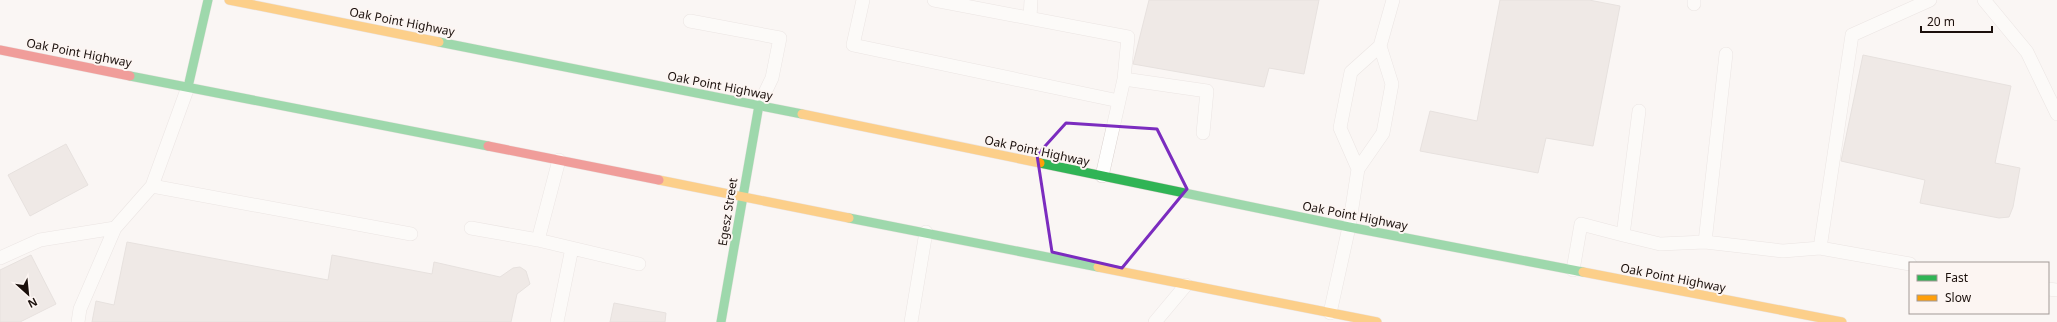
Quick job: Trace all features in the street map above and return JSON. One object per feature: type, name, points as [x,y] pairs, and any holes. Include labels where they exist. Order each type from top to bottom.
[{"type":"main road","points":[[188,87],[208,0]]},
{"type":"main road","name":"Oak Point Highway","points":[[229,0],[759,105],[1349,227],[1573,270],[1808,319],[1842,322]]},
{"type":"main road","name":"Oak Point Highway","points":[[0,50],[1377,322]]},
{"type":"main road","name":"Egesz Street","points":[[721,322],[759,105]]},
{"type":"lane","points":[[863,0],[853,45],[1119,101]]},
{"type":"lane","points":[[934,0],[1128,37],[1124,79],[1102,176]]},
{"type":"lane","points":[[1030,18],[1031,0]]},
{"type":"lane","points":[[1358,169],[1340,128],[1351,72],[1380,46],[1393,0]]},
{"type":"lane","points":[[1820,248],[1852,35],[1930,0]]},
{"type":"lane","points":[[1984,0],[2027,52],[2057,114]]},
{"type":"lane","points":[[690,21],[780,38],[772,78],[759,105]]},
{"type":"lane","points":[[1330,313],[1349,227],[1358,169],[1383,133],[1392,84],[1380,46]]},
{"type":"lane","points":[[1705,242],[1726,54]]},
{"type":"lane","points":[[1124,79],[1207,91],[1203,133]]},
{"type":"lane","points":[[78,322],[80,309],[115,228],[152,186],[188,87]]},
{"type":"lane","points":[[1623,235],[1639,111]]},
{"type":"lane","points":[[538,240],[559,160]]},
{"type":"lane","points":[[152,186],[411,234]]},
{"type":"lane","points":[[1573,270],[1581,224],[1660,244],[1705,242],[1783,251],[1820,248],[1909,264]]},
{"type":"lane","points":[[0,258],[40,240],[115,228]]},
{"type":"lane","points":[[472,228],[538,240],[640,264]]},
{"type":"lane","points":[[912,322],[926,232]]},
{"type":"lane","points":[[557,322],[572,248]]},
{"type":"lane","points":[[1155,322],[1186,285]]},
{"type":"highlighted area","points":[[1066,123],[1157,129],[1187,189],[1122,268],[1052,252],[1037,155]]},
{"type":"building","points":[[1149,0],[1319,0],[1304,74],[1269,68],[1264,87],[1133,64]]},
{"type":"building","points":[[1500,0],[1589,0],[1620,6],[1593,146],[1546,138],[1538,173],[1420,151],[1430,111],[1477,121]]},
{"type":"building","points":[[1863,55],[2011,86],[1995,163],[2020,168],[2013,207],[2009,217],[1999,218],[1920,203],[1925,180],[1841,161]]},
{"type":"building","points":[[66,144],[88,185],[30,216],[8,175]]},
{"type":"building","points":[[127,242],[328,280],[332,255],[432,274],[434,262],[500,277],[513,268],[520,267],[526,271],[530,284],[517,294],[511,322],[92,322],[96,301],[114,305]]},
{"type":"building","points":[[31,255],[56,304],[20,322],[0,322],[0,270]]},
{"type":"building","points":[[614,303],[666,313],[665,322],[610,322]]},
{"type":"traffic: fast","points":[[188,87],[208,0]]},
{"type":"traffic: fast","points":[[439,42],[802,114]]},
{"type":"traffic: fast","points":[[130,76],[488,146]]},
{"type":"traffic: fast","points":[[721,322],[759,105]]},
{"type":"traffic: fast","points":[[1040,163],[1349,227],[1583,272]]},
{"type":"traffic: fast","points":[[849,218],[1098,267]]},
{"type":"traffic: slow","points":[[229,0],[439,42]]},
{"type":"traffic: slow","points":[[802,114],[1040,163]]},
{"type":"traffic: slow","points":[[659,180],[849,218]]},
{"type":"traffic: slow","points":[[1098,267],[1377,322]]},
{"type":"traffic: slow","points":[[1583,272],[1842,322]]},
{"type":"traffic: jam","points":[[0,50],[130,76]]},
{"type":"traffic: jam","points":[[488,146],[659,180]]}]
